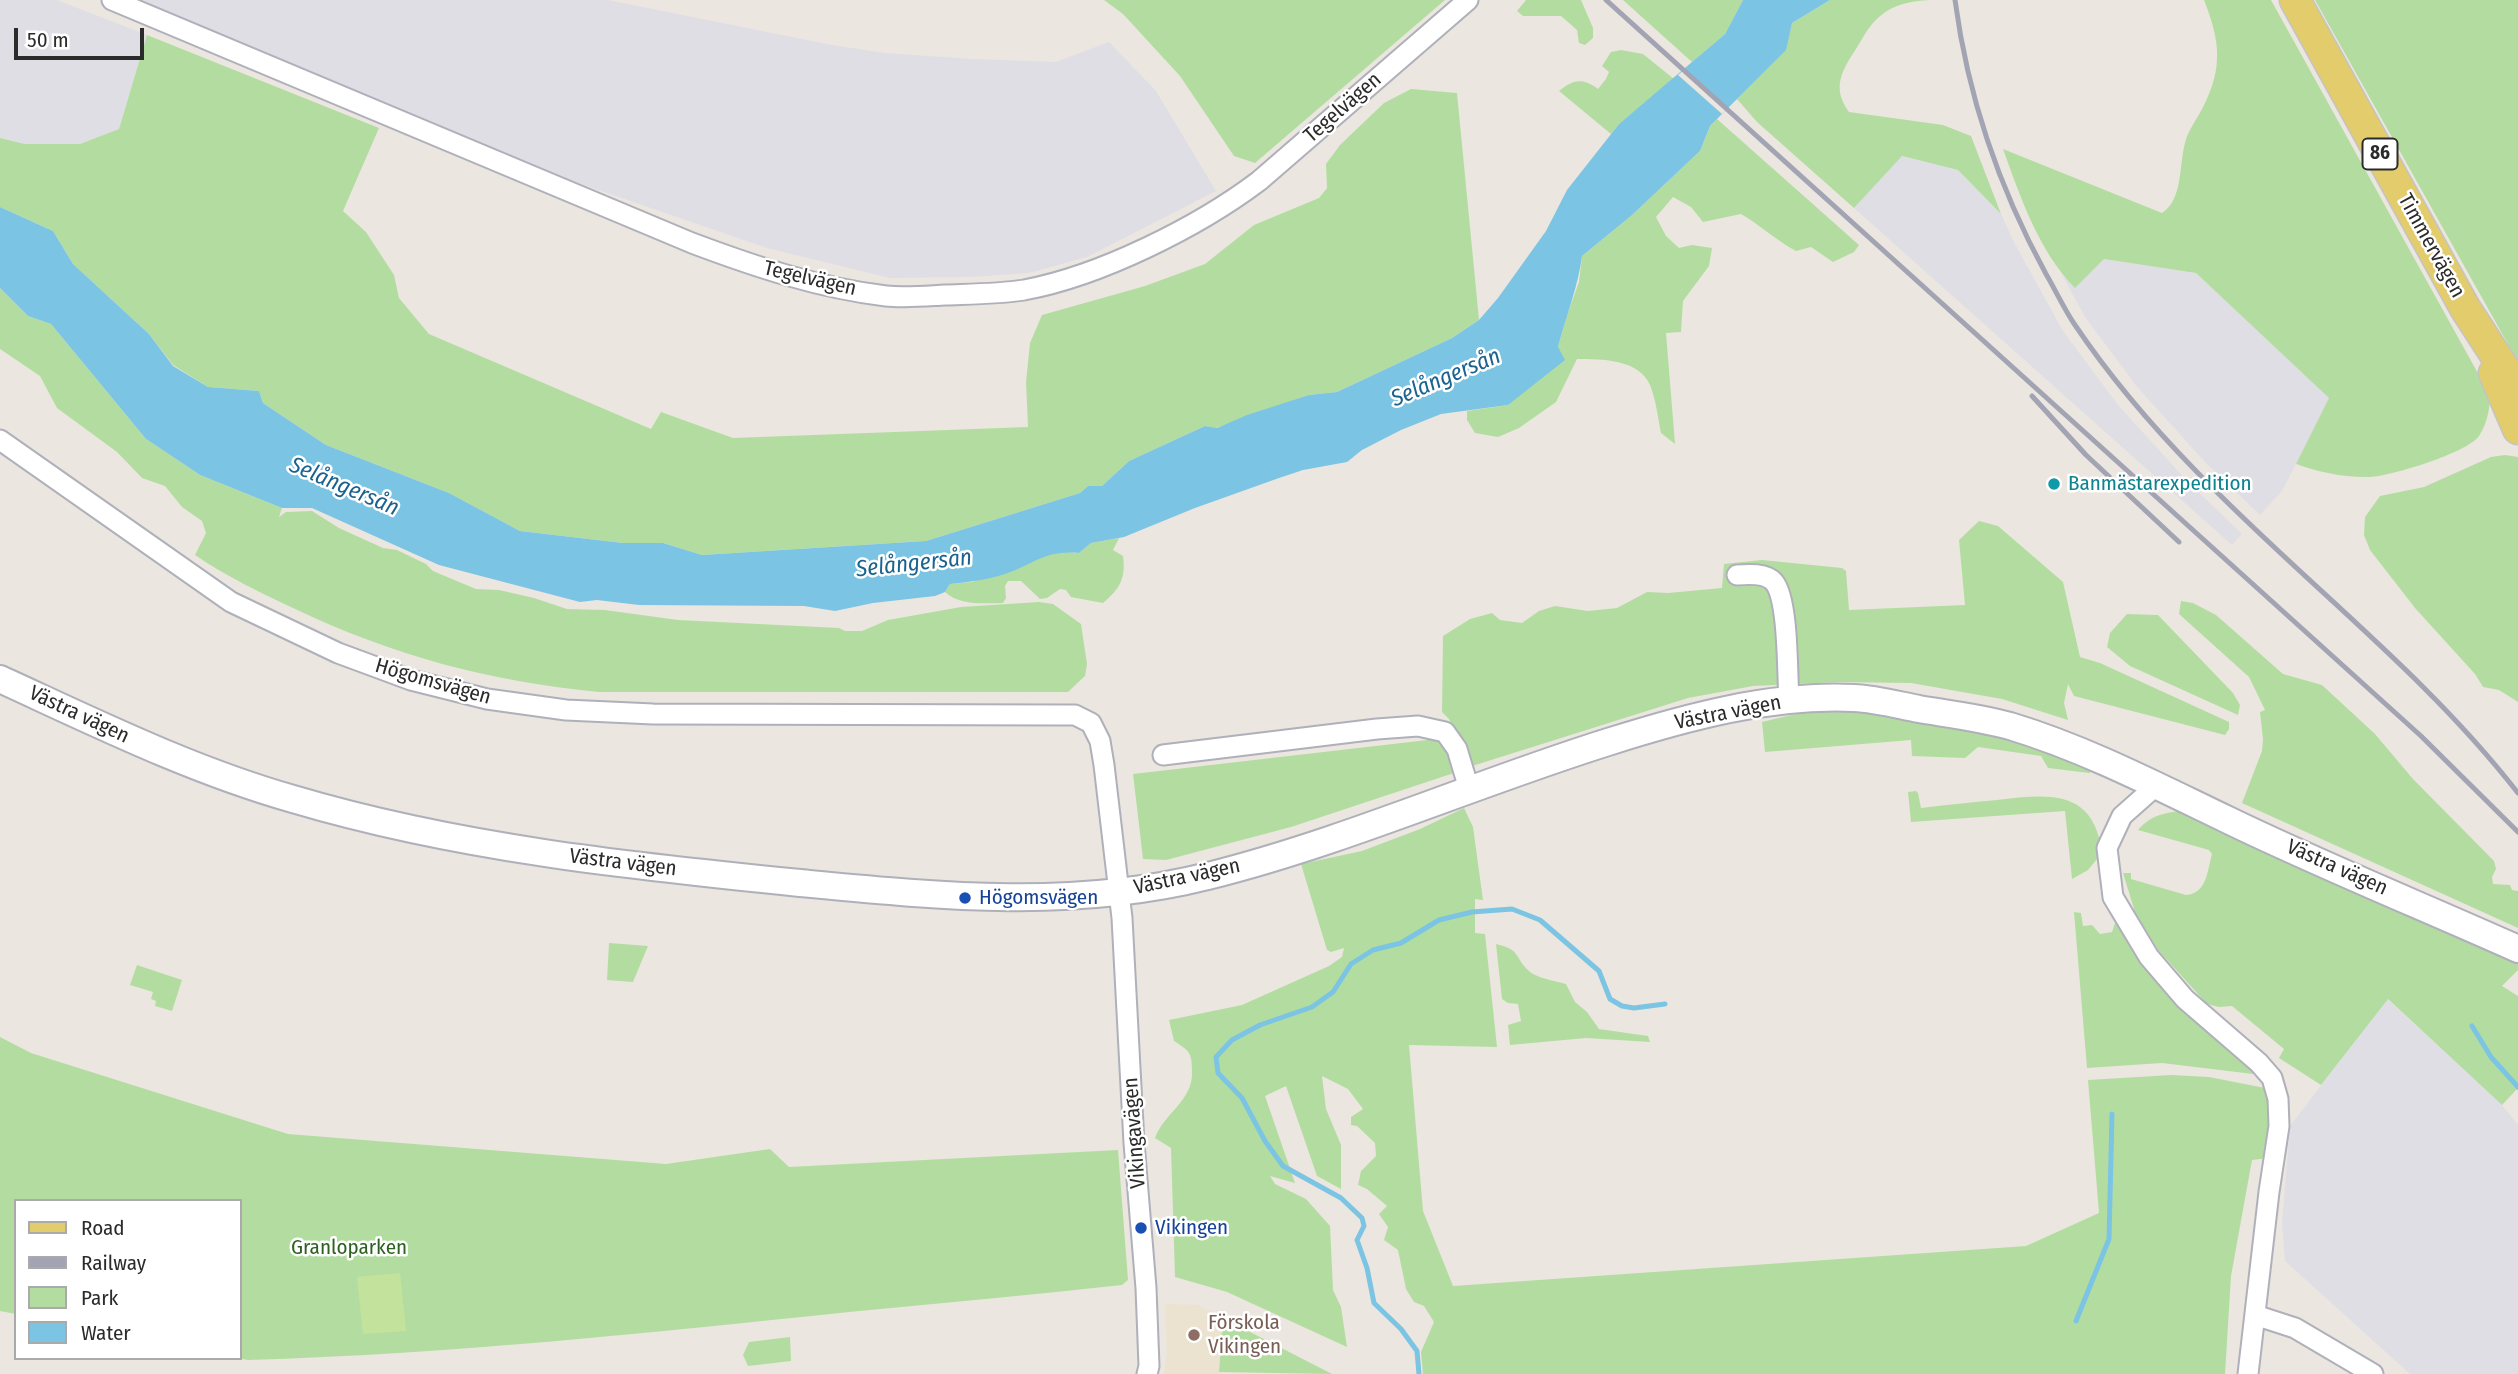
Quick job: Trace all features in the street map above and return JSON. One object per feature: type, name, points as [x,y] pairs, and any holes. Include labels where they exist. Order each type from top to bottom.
[{"type":"main road","name":"Timmervägen","points":[[2295,0],[2465,309],[2518,390]]},
{"type":"main road","name":"Timmervägen","points":[[2465,309],[2518,429]]},
{"type":"street","name":"Tegelvägen","points":[[112,0],[692,243],[764,270],[889,297],[1023,290],[1065,280],[1158,242],[1242,194],[1259,181],[1468,0]]},
{"type":"street","name":"Högomsvägen","points":[[0,440],[231,602],[338,653],[411,680],[487,699],[566,710],[653,713],[1064,715],[1082,718],[1091,723],[1100,741],[1119,892]]},
{"type":"street","points":[[1737,575],[1764,576],[1774,582],[1785,624],[1789,701]]},
{"type":"street","name":"Västra vägen","points":[[0,679],[150,748],[220,775],[294,800],[370,819],[513,849],[690,872],[954,897],[1021,899],[1119,892],[1204,877],[1290,851],[1671,722],[1719,711],[1789,701],[1856,698],[2006,725],[2056,742],[2518,949]]},
{"type":"street","points":[[1163,755],[1418,726],[1445,732],[1457,749],[1469,789]]},
{"type":"street","points":[[2157,785],[2122,816],[2107,848],[2113,897],[2149,957],[2185,999],[2259,1063],[2272,1078],[2278,1099],[2279,1126],[2248,1374]]},
{"type":"street","name":"Vikingavägen","points":[[1119,892],[1146,1288],[1147,1374]]},
{"type":"street","points":[[2255,1315],[2295,1328],[2373,1374]]},
{"type":"shaded area","points":[[0,0],[57,0],[147,35],[119,129],[80,144],[25,144],[0,138]]},
{"type":"shaded area","points":[[130,0],[608,0],[832,45],[885,53],[973,59],[1056,62],[1109,42],[1156,91],[1216,191],[1087,257],[1029,273],[890,278],[767,248],[520,163]]},
{"type":"shaded area","points":[[1901,156],[1958,170],[2001,214],[2063,331],[2118,405],[2187,481],[2242,534],[2232,545],[1854,208]]},
{"type":"shaded area","points":[[2104,259],[2196,273],[2330,398],[2282,491],[2260,515],[2206,463],[2138,388],[2085,317],[2061,273],[2075,287]]},
{"type":"shaded area","points":[[2387,999],[2502,1105],[2518,1125],[2518,1374],[2410,1374],[2285,1261],[2282,1223],[2290,1126]]},
{"type":"shaded area","name":"Förskola Vikingen","points":[[1165,1304],[1198,1305],[1223,1318],[1219,1372],[1222,1374],[1164,1374],[1167,1352]]},
{"type":"green space","points":[[1104,0],[1445,0],[1255,163],[1234,156],[1180,76],[1123,14]]},
{"type":"green space","points":[[1526,0],[1581,0],[1593,28],[1593,38],[1585,45],[1579,43],[1577,30],[1561,16],[1523,16],[1517,11]]},
{"type":"green space","points":[[1623,0],[1743,0],[1725,34],[1692,62]]},
{"type":"green space","points":[[1830,0],[1929,0],[1897,6],[1873,23],[1842,74],[1840,92],[1843,102],[1849,112],[1943,125],[1971,136],[2001,214],[1958,170],[1902,156],[1854,208],[1757,122],[1737,99],[1785,50],[1792,23]]},
{"type":"green space","points":[[2204,0],[2271,0],[2490,395],[2484,426],[2472,443],[2428,462],[2394,473],[2370,477],[2332,474],[2296,464],[2329,398],[2196,273],[2104,259],[2075,288],[2051,258],[2032,223],[2003,149],[2162,213],[2174,200],[2186,138],[2208,97],[2216,71],[2215,36]]},
{"type":"green space","points":[[2315,0],[2518,0],[2518,362]]},
{"type":"green space","points":[[147,35],[379,128],[343,211],[366,232],[394,275],[399,298],[429,334],[651,429],[661,412],[733,438],[1028,427],[1026,382],[1030,343],[1042,315],[1145,286],[1205,264],[1254,225],[1319,198],[1327,188],[1326,164],[1340,145],[1384,103],[1411,89],[1457,93],[1479,320],[1452,338],[1337,392],[1309,395],[1216,428],[1205,426],[1129,461],[1102,486],[1088,486],[1080,493],[926,541],[702,555],[663,543],[623,543],[520,531],[449,493],[326,445],[263,403],[259,391],[208,387],[173,365],[149,334],[73,264],[53,231],[0,207],[0,138],[25,144],[80,144],[119,129]]},
{"type":"green space","points":[[1621,50],[1643,54],[1674,79],[1619,124],[1611,134],[1559,91],[1578,81],[1598,89],[1609,72],[1602,66],[1611,52]]},
{"type":"green space","points":[[1717,119],[1859,245],[1854,252],[1833,262],[1811,247],[1796,251],[1741,214],[1703,222],[1691,207],[1673,197],[1656,217],[1666,236],[1679,248],[1692,245],[1712,248],[1709,266],[1683,301],[1681,332],[1666,333],[1675,444],[1661,433],[1654,397],[1645,376],[1628,365],[1597,359],[1577,359],[1556,402],[1519,428],[1498,437],[1475,433],[1467,420],[1467,411],[1508,405],[1558,347],[1579,282],[1582,256],[1631,216],[1700,151],[1710,126]]},
{"type":"green space","points":[[0,288],[28,316],[51,324],[146,439],[200,475],[282,508],[279,517],[286,512],[312,511],[339,528],[383,548],[397,550],[426,564],[433,571],[476,589],[499,590],[567,609],[605,610],[678,620],[839,628],[845,631],[862,631],[888,620],[961,607],[1039,602],[1053,604],[1081,624],[1087,664],[1085,676],[1068,692],[599,692],[480,673],[442,664],[368,640],[268,596],[195,555],[206,533],[202,521],[182,507],[165,486],[142,478],[117,452],[57,408],[40,376],[0,349]]},
{"type":"green space","points":[[2491,457],[2518,457],[2518,702],[2499,690],[2483,687],[2475,674],[2415,608],[2370,550],[2364,535],[2365,517],[2380,496],[2424,487]]},
{"type":"green space","points":[[1979,521],[1998,526],[2063,582],[2080,657],[2100,663],[2229,722],[2225,735],[2074,696],[2068,684],[2064,703],[2068,720],[2002,699],[1911,683],[1838,682],[1753,686],[1688,698],[1469,767],[1449,719],[1442,712],[1443,636],[1470,619],[1492,613],[1500,620],[1522,623],[1539,611],[1555,606],[1588,611],[1617,608],[1647,592],[1668,593],[1722,588],[1724,564],[1762,560],[1842,568],[1846,571],[1849,610],[1965,605],[1959,540]]},
{"type":"green space","points":[[1119,538],[1113,550],[1123,556],[1124,571],[1118,588],[1103,603],[1071,597],[1066,590],[1060,589],[1047,598],[1040,599],[1021,581],[1008,581],[1003,603],[965,602],[945,592],[950,584],[972,582],[1059,551],[1079,553],[1091,543]]},
{"type":"green space","points":[[2181,601],[2193,603],[2216,615],[2283,674],[2322,685],[2375,734],[2413,779],[2494,861],[2496,869],[2492,877],[2493,884],[2510,885],[2512,890],[2518,891],[2518,928],[2242,803],[2262,751],[2260,712],[2265,710],[2249,677],[2179,614]]},
{"type":"green space","points":[[2127,614],[2158,615],[2233,693],[2240,705],[2238,715],[2130,666],[2107,647],[2110,633]]},
{"type":"green space","points":[[1853,710],[2010,733],[2093,771],[2089,773],[2048,768],[2041,756],[1978,747],[1965,758],[1912,756],[1911,740],[1765,752],[1762,722],[1800,713]]},
{"type":"green space","points":[[1436,739],[1457,772],[1291,827],[1166,860],[1143,859],[1133,774]]},
{"type":"green space","points":[[1916,791],[1921,808],[2034,797],[2066,800],[2079,806],[2089,816],[2097,832],[2102,853],[2088,870],[2072,879],[2065,811],[1911,822],[1908,792]]},
{"type":"green space","points":[[1464,808],[1473,827],[1483,900],[1475,899],[1475,933],[1485,934],[1497,1047],[1409,1045],[1423,1211],[1453,1286],[2026,1246],[2099,1213],[2088,1080],[2171,1075],[2209,1077],[2265,1088],[2272,1096],[2268,1158],[2252,1160],[2231,1276],[2225,1374],[1423,1374],[1421,1352],[1434,1322],[1424,1306],[1414,1302],[1406,1289],[1398,1250],[1384,1240],[1388,1227],[1379,1214],[1387,1206],[1358,1185],[1361,1171],[1376,1156],[1375,1143],[1357,1126],[1351,1125],[1351,1117],[1363,1109],[1348,1089],[1322,1076],[1326,1109],[1341,1145],[1341,1189],[1317,1176],[1286,1086],[1265,1096],[1295,1183],[1270,1176],[1275,1184],[1306,1199],[1330,1226],[1333,1290],[1341,1307],[1347,1347],[1227,1292],[1175,1277],[1171,1148],[1155,1138],[1188,1091],[1192,1066],[1189,1053],[1174,1041],[1169,1020],[1242,1005],[1329,966],[1342,957],[1344,948],[1331,952],[1327,950],[1301,864],[1362,851],[1420,829]]},
{"type":"green space","points":[[2181,811],[2341,881],[2449,933],[2518,961],[2518,970],[2502,986],[2518,996],[2518,1088],[2502,1105],[2388,999],[2321,1085],[2279,1058],[2284,1049],[2232,1006],[2207,1004],[2159,951],[2135,912],[2123,873],[2131,873],[2131,879],[2186,895],[2202,886],[2212,854],[2209,850],[2138,830],[2157,816]]},
{"type":"green space","points":[[2074,912],[2081,913],[2083,926],[2092,925],[2100,934],[2112,932],[2115,923],[2124,926],[2257,1069],[2253,1074],[2162,1063],[2087,1068]]},
{"type":"green space","points":[[609,943],[648,946],[633,982],[607,980]]},
{"type":"green space","points":[[1496,944],[1514,951],[1532,973],[1566,984],[1575,1002],[1587,1012],[1599,1029],[1648,1036],[1650,1042],[1586,1038],[1510,1045],[1508,1025],[1521,1021],[1518,1004],[1502,999]]},
{"type":"green space","points":[[137,965],[182,980],[172,1011],[155,1006],[156,1001],[151,999],[153,992],[130,985]]},
{"type":"green space","name":"Granloparken","points":[[0,1037],[31,1053],[288,1134],[666,1164],[770,1149],[789,1167],[1118,1150],[1128,1280],[1122,1285],[474,1348],[248,1360],[242,1359],[242,1199],[14,1199],[14,1314],[0,1311]]},
{"type":"green space","points":[[400,1273],[406,1331],[363,1334],[357,1277]]},
{"type":"green space","points":[[1223,1318],[1332,1374],[1219,1372]]},
{"type":"green space","points":[[790,1337],[791,1361],[748,1366],[743,1355],[749,1342]]},
{"type":"water","name":"Selångersån","points":[[1743,0],[1830,0],[1792,23],[1786,50],[1710,126],[1700,151],[1631,216],[1582,256],[1558,347],[1565,360],[1508,405],[1441,414],[1401,430],[1362,450],[1347,462],[1303,470],[1279,478],[1124,537],[1091,543],[1079,553],[1048,556],[998,576],[950,584],[945,592],[935,596],[873,603],[835,611],[804,606],[639,605],[597,600],[580,602],[439,565],[312,508],[282,508],[200,475],[146,439],[51,324],[28,316],[0,288],[0,207],[53,231],[73,264],[149,334],[173,366],[208,387],[259,391],[263,403],[326,445],[449,493],[520,531],[623,543],[663,543],[702,555],[926,541],[1080,493],[1088,486],[1102,486],[1129,461],[1205,426],[1217,428],[1247,415],[1309,395],[1337,392],[1452,338],[1479,320],[1498,298],[1546,231],[1567,190],[1619,124],[1725,34]]},
{"type":"pier","points":[[1685,69],[1728,108],[1722,114],[1678,75]]},
{"type":"waterway","points":[[1419,1374],[1417,1351],[1401,1329],[1374,1303],[1367,1268],[1357,1240],[1364,1226],[1362,1218],[1341,1198],[1283,1166],[1265,1141],[1242,1098],[1218,1073],[1216,1057],[1232,1040],[1260,1025],[1312,1007],[1333,992],[1351,964],[1373,950],[1401,943],[1439,920],[1472,912],[1512,909],[1540,920],[1599,971],[1610,999],[1622,1006],[1634,1008],[1665,1004]]},
{"type":"waterway","points":[[2472,1026],[2491,1057],[2518,1087]]},
{"type":"waterway","points":[[2076,1321],[2109,1239],[2112,1114]]},
{"type":"railway","points":[[1606,0],[2421,736],[2518,832]]},
{"type":"railway","points":[[1955,0],[1968,72],[2000,175],[2029,242],[2067,313],[2088,344],[2132,401],[2180,454],[2236,511],[2443,707],[2518,793]]},
{"type":"railway","points":[[2032,396],[2086,455],[2179,542]]},
{"type":"place","name":"Banmästarexpedition","points":[[2054,484]]},
{"type":"place","name":"Högomsvägen","points":[[965,898]]},
{"type":"place","name":"Vikingen","points":[[1141,1228]]},
{"type":"place","name":"Förskola Vikingen","points":[[1194,1335]]}]
